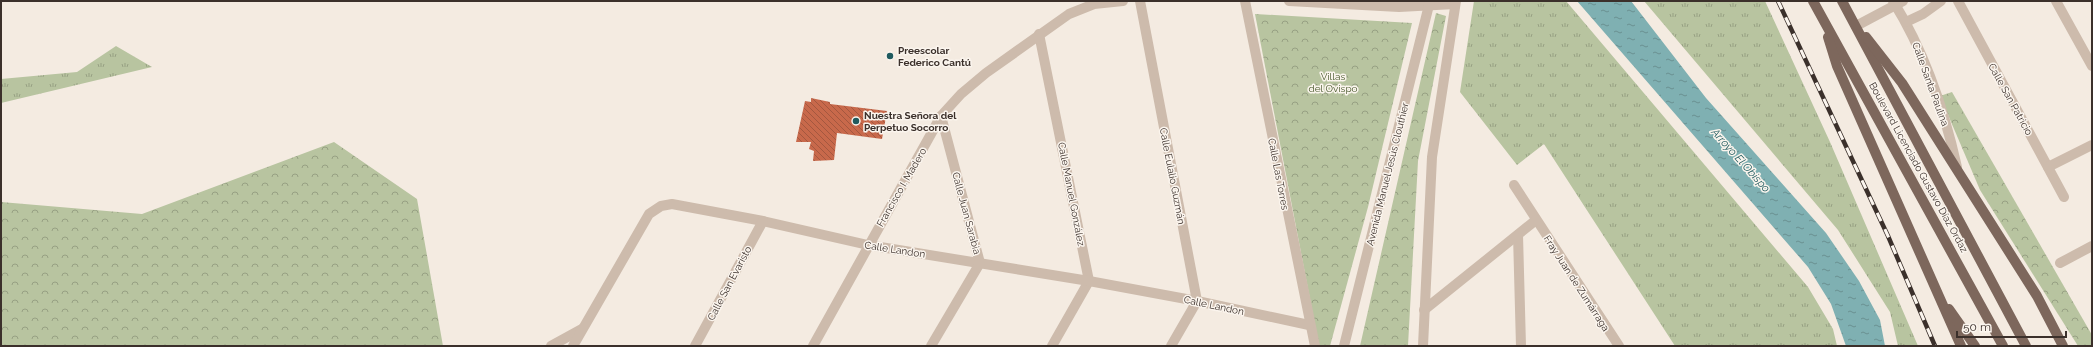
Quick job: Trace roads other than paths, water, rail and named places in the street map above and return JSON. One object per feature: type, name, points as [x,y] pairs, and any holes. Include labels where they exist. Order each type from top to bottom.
[{"type":"main road","name":"Boulevard Licenciado Gustavo Díaz Ordaz","points":[[1813,1],[2003,346]]},
{"type":"main road","name":"Boulevard Licenciado Gustavo Díaz Ordaz","points":[[1842,1],[2026,346]]},
{"type":"main road","points":[[1820,14],[1837,66],[1961,346]]},
{"type":"main road","points":[[1857,28],[1875,47],[1902,83],[2037,296],[2063,346]]},
{"type":"main road","points":[[1937,292],[1975,346]]},
{"type":"street","name":"Francisco I. Madero","points":[[813,346],[941,116],[966,90],[1039,34],[1083,7],[1123,1]]},
{"type":"street","name":"Calle Eulalio Guzmán","points":[[1140,1],[1197,301]]},
{"type":"street","name":"Calle Las Torres","points":[[1245,1],[1309,325],[1315,346]]},
{"type":"street","points":[[1289,1],[1399,7],[1456,3],[1432,157],[1423,346]]},
{"type":"street","points":[[1906,22],[1923,14],[1941,1]]},
{"type":"street","name":"Calle San Patricio","points":[[1958,1],[2064,197]]},
{"type":"street","points":[[2056,1],[2092,66]]},
{"type":"street","points":[[1857,28],[1897,2]]},
{"type":"street","name":"Calle Santa Paulina","points":[[1897,2],[1933,83],[1946,122],[1957,171]]},
{"type":"street","name":"Avenida Manuel Jesús Clouthier","points":[[1344,346],[1430,4]]},
{"type":"street","name":"Calle Manuel González","points":[[1039,34],[1089,281]]},
{"type":"street","name":"Calle Juan Sarabia","points":[[931,346],[980,263],[941,116]]},
{"type":"street","points":[[2048,167],[2092,145]]},
{"type":"street","name":"Fray Juan de Zumárraga","points":[[1514,185],[1619,346]]},
{"type":"street","name":"Calle Landon","points":[[574,346],[582,329],[645,220],[656,208],[672,204],[763,221],[868,245],[1089,281],[1197,301],[1309,325]]},
{"type":"street","points":[[1424,310],[1536,220]]},
{"type":"street","name":"Calle San Evaristo","points":[[695,346],[763,221]]},
{"type":"street","points":[[1518,236],[1521,346]]},
{"type":"street","points":[[2060,263],[2092,246]]},
{"type":"street","points":[[1052,346],[1089,281]]},
{"type":"street","points":[[1171,346],[1197,301]]},
{"type":"street","points":[[551,346],[582,329]]},
{"type":"water","name":"Arroyo El Obispo","points":[[1577,1],[1631,1],[1706,98],[1826,233],[1859,281],[1880,320],[1885,346],[1846,346],[1831,304],[1808,267]]},
{"type":"railway","points":[[1778,1],[1888,236],[1935,346]]},
{"type":"place","name":"Preescolar Federico Cantú","points":[[890,56]]},
{"type":"place","name":"Nuestra Señora del Perpetuo Socorro","points":[[856,121]]},
{"type":"park label","name":"Villas del Ovispo","points":[[1333,82]]}]
